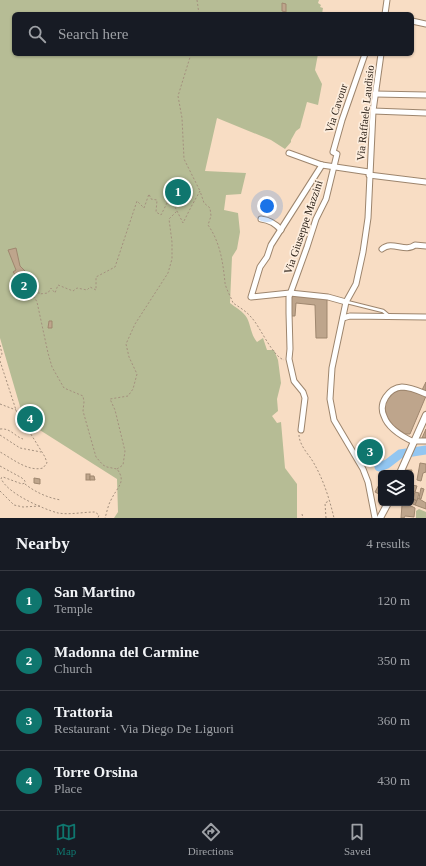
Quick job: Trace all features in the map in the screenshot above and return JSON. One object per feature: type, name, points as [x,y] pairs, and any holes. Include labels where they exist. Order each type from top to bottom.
[{"type":"street","points":[[385,12],[387,0]]},
{"type":"street","points":[[414,21],[426,24]]},
{"type":"street","name":"Via Cavour","points":[[333,168],[337,154],[333,152],[364,56]]},
{"type":"street","name":"Via Raffaele Laudisio","points":[[378,517],[374,511],[368,482],[363,469],[334,420],[330,399],[332,368],[346,302],[356,284],[363,252],[368,218],[373,111],[381,56]]},
{"type":"street","points":[[375,94],[426,95]]},
{"type":"street","points":[[373,111],[426,113]]},
{"type":"street","points":[[289,153],[333,168],[426,182]]},
{"type":"street","points":[[322,165],[271,245],[267,257],[260,267],[251,297],[290,293],[328,297],[346,302]]},
{"type":"street","name":"Via Giuseppe Mazzini","points":[[301,430],[305,398],[303,392],[294,381],[289,363],[290,293],[316,219],[326,199],[333,168]]},
{"type":"street","points":[[261,219],[276,224],[281,230]]},
{"type":"street","points":[[382,249],[385,246],[392,245],[407,248],[412,248],[415,245],[426,246]]},
{"type":"street","points":[[343,318],[350,316],[426,317]]},
{"type":"street","points":[[426,394],[404,387],[392,390],[383,402],[382,409],[389,424],[404,437],[413,443],[426,441]]},
{"type":"street","points":[[401,470],[426,415]]},
{"type":"street","points":[[378,517],[386,506]]},
{"type":"lane","points":[[346,302],[383,311],[389,316]]},
{"type":"path","points":[[197,0],[199,12]]},
{"type":"path","points":[[190,56],[178,96],[182,118],[184,159],[200,191],[204,203],[210,208],[211,216],[208,225],[214,234],[220,251],[225,284],[233,304],[240,307],[252,317],[277,356],[289,363]]},
{"type":"path","points":[[30,290],[35,277],[39,294],[48,293],[51,288],[55,293],[58,285],[73,291],[77,288],[87,290],[90,287],[96,290],[96,277],[115,267],[137,201],[144,208],[149,194],[151,199],[157,200],[156,212],[161,215],[170,197],[183,223],[200,191]]},
{"type":"path","points":[[28,277],[30,290],[37,302],[52,367],[64,388],[83,396],[83,411],[96,457],[103,465],[117,469],[123,465],[125,451],[115,410],[110,399],[128,396],[133,389],[137,374],[128,357],[126,344],[135,324],[168,273],[172,259],[172,242],[169,219],[177,210]]},
{"type":"path","points":[[0,345],[2,354],[0,358]]},
{"type":"path","points":[[0,360],[16,410],[47,463],[43,468],[37,470],[28,468],[0,452]]},
{"type":"path","points":[[0,404],[16,410]]},
{"type":"path","points":[[0,429],[10,430],[19,437],[23,438]]},
{"type":"path","points":[[301,430],[298,436],[300,442],[320,474],[330,501],[334,518]]},
{"type":"path","points":[[0,434],[20,448],[41,452]]},
{"type":"path","points":[[0,466],[22,478],[30,488],[47,497],[61,500]]},
{"type":"path","points":[[105,518],[111,500],[122,482],[122,477],[117,469]]},
{"type":"path","points":[[1,478],[2,477],[22,484],[25,483]]},
{"type":"path","points":[[1,478],[14,492],[41,506],[58,513],[76,514],[95,512],[98,518]]},
{"type":"path","points":[[0,491],[14,505],[23,507],[41,506]]},
{"type":"path","points":[[326,518],[325,503],[330,501]]},
{"type":"path","points":[[302,514],[303,518]]},
{"type":"green space","points":[[0,0],[319,0],[318,3],[321,5],[320,7],[323,8],[322,12],[12,12],[12,56],[318,56],[315,70],[322,84],[318,105],[307,102],[300,128],[296,131],[291,142],[285,149],[271,140],[217,118],[205,171],[246,173],[241,194],[226,195],[224,210],[238,213],[240,232],[237,249],[232,257],[230,303],[245,316],[257,342],[263,338],[267,350],[274,350],[278,360],[281,383],[277,399],[278,411],[272,416],[277,423],[281,422],[285,468],[297,484],[297,518],[114,518],[118,512],[117,479],[24,420],[0,338]]},
{"type":"green space","points":[[419,509],[426,512],[426,518],[416,518],[416,511]]},
{"type":"building","points":[[282,3],[286,4],[286,12],[282,11]]},
{"type":"building","points":[[16,248],[20,266],[28,274],[19,275],[17,277],[13,272],[16,270],[8,250]]},
{"type":"building","points":[[19,275],[26,275],[28,284],[25,294],[20,288],[22,284]]},
{"type":"building","points":[[292,295],[327,299],[327,338],[316,338],[315,305],[296,303],[295,316],[290,316]]},
{"type":"building","points":[[49,321],[52,321],[52,328],[48,328]]},
{"type":"building","points":[[426,382],[426,391],[422,390]]},
{"type":"building","points":[[400,390],[408,390],[426,396],[410,434],[405,434],[391,424],[385,414],[385,404],[388,397],[392,393]]},
{"type":"building","points":[[426,429],[426,438],[422,438]]},
{"type":"building","points":[[420,463],[426,464],[426,472],[423,473],[421,481],[417,480]]},
{"type":"building","points":[[86,474],[90,474],[90,480],[86,480]]},
{"type":"building","points":[[90,476],[94,476],[95,480],[90,480]]},
{"type":"building","points":[[34,478],[40,479],[40,484],[34,483]]},
{"type":"building","points":[[414,485],[417,486],[414,492]]},
{"type":"building","points":[[378,486],[378,494],[375,492]]},
{"type":"building","points":[[421,488],[424,489],[421,499],[419,498]]},
{"type":"building","points":[[415,492],[419,493],[417,501],[414,500]]},
{"type":"building","points":[[418,498],[426,503],[426,509],[415,505]]},
{"type":"building","points":[[402,506],[411,506],[415,508],[414,517],[405,516],[404,518],[401,518]]},
{"type":"waterway","points":[[379,467],[387,464],[400,454],[426,450]]},
{"type":"place","name":"San Martino","points":[[178,192]]},
{"type":"place","name":"Madonna del Carmine","points":[[24,286]]},
{"type":"place","name":"Torre Orsina","points":[[30,419]]},
{"type":"place","name":"Trattoria","points":[[370,452]]}]
